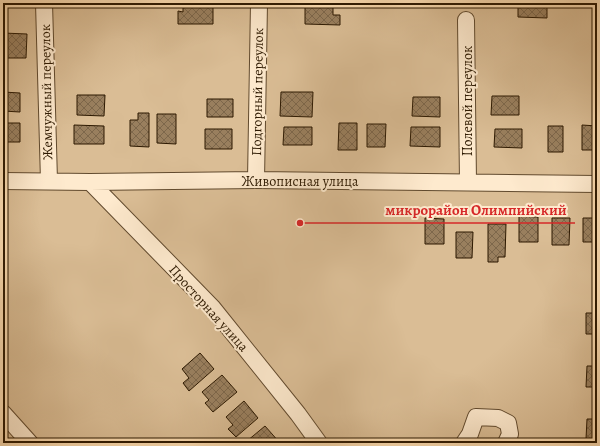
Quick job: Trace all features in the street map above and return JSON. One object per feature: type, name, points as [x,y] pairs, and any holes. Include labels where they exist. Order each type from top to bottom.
[{"type":"street","name":"Жемчужный переулок","points":[[44,3],[49,181]]},
{"type":"street","name":"Подгорный переулок","points":[[256,180],[259,3]]},
{"type":"street","name":"Полевой переулок","points":[[466,20],[468,182]]},
{"type":"street","name":"Живописная улица","points":[[3,181],[90,182],[256,180],[597,184]]},
{"type":"street","name":"Просторная улица","points":[[90,182],[212,307],[298,414],[319,443]]},
{"type":"street","points":[[3,413],[30,443]]},
{"type":"street","points":[[464,443],[470,434],[476,417],[498,418],[508,423],[510,434],[506,443]]},
{"type":"shaded area","points":[[3,3],[597,3],[597,443],[3,443]]},
{"type":"building","points":[[183,3],[213,3],[213,24],[178,24],[178,11],[183,12]]},
{"type":"building","points":[[518,3],[547,3],[547,18],[518,17]]},
{"type":"building","points":[[305,6],[333,7],[333,15],[340,15],[340,25],[305,24]]},
{"type":"building","points":[[3,33],[27,34],[26,58],[3,58]]},
{"type":"building","points":[[3,92],[20,93],[20,112],[3,111]]},
{"type":"building","points":[[281,92],[313,92],[312,117],[280,116]]},
{"type":"building","points":[[77,95],[105,95],[104,116],[77,115]]},
{"type":"building","points":[[492,96],[519,96],[519,115],[491,115]]},
{"type":"building","points":[[413,97],[440,97],[440,117],[412,116]]},
{"type":"building","points":[[207,99],[233,99],[233,117],[207,117]]},
{"type":"building","points":[[138,113],[149,113],[149,147],[130,146],[130,120],[138,120]]},
{"type":"building","points":[[157,114],[176,114],[176,144],[157,143]]},
{"type":"building","points":[[3,123],[20,123],[20,142],[3,142]]},
{"type":"building","points":[[339,123],[357,123],[357,150],[338,150]]},
{"type":"building","points":[[367,124],[386,124],[385,147],[367,147]]},
{"type":"building","points":[[74,125],[104,126],[104,144],[74,144]]},
{"type":"building","points":[[582,125],[597,126],[597,150],[582,150]]},
{"type":"building","points":[[548,126],[563,126],[563,152],[548,152]]},
{"type":"building","points":[[284,127],[312,127],[312,145],[283,145]]},
{"type":"building","points":[[411,127],[440,127],[440,147],[410,146]]},
{"type":"building","points":[[205,129],[232,129],[232,149],[205,149]]},
{"type":"building","points":[[495,129],[522,129],[522,148],[494,147]]},
{"type":"building","points":[[519,216],[538,217],[538,242],[519,242]]},
{"type":"building","points":[[425,218],[444,219],[444,244],[425,244]]},
{"type":"building","points":[[552,218],[570,218],[569,245],[552,245]]},
{"type":"building","points":[[583,218],[597,218],[597,242],[583,242]]},
{"type":"building","points":[[488,224],[506,224],[505,257],[498,257],[498,262],[488,262]]},
{"type":"building","points":[[456,232],[473,232],[472,258],[456,258]]},
{"type":"building","points":[[586,313],[597,313],[597,334],[586,334]]},
{"type":"building","points":[[200,353],[214,369],[189,391],[183,383],[189,378],[182,369]]},
{"type":"building","points":[[587,366],[597,366],[597,387],[586,387]]},
{"type":"building","points":[[222,375],[237,392],[213,412],[205,403],[209,400],[202,392]]},
{"type":"building","points":[[244,401],[258,418],[236,437],[228,429],[233,425],[226,417]]},
{"type":"building","points":[[587,419],[597,419],[597,440],[586,439]]},
{"type":"building","points":[[265,426],[280,443],[249,443],[247,441]]},
{"type":"place","name":"микрорайон Олимпийский","points":[[300,223]]}]
